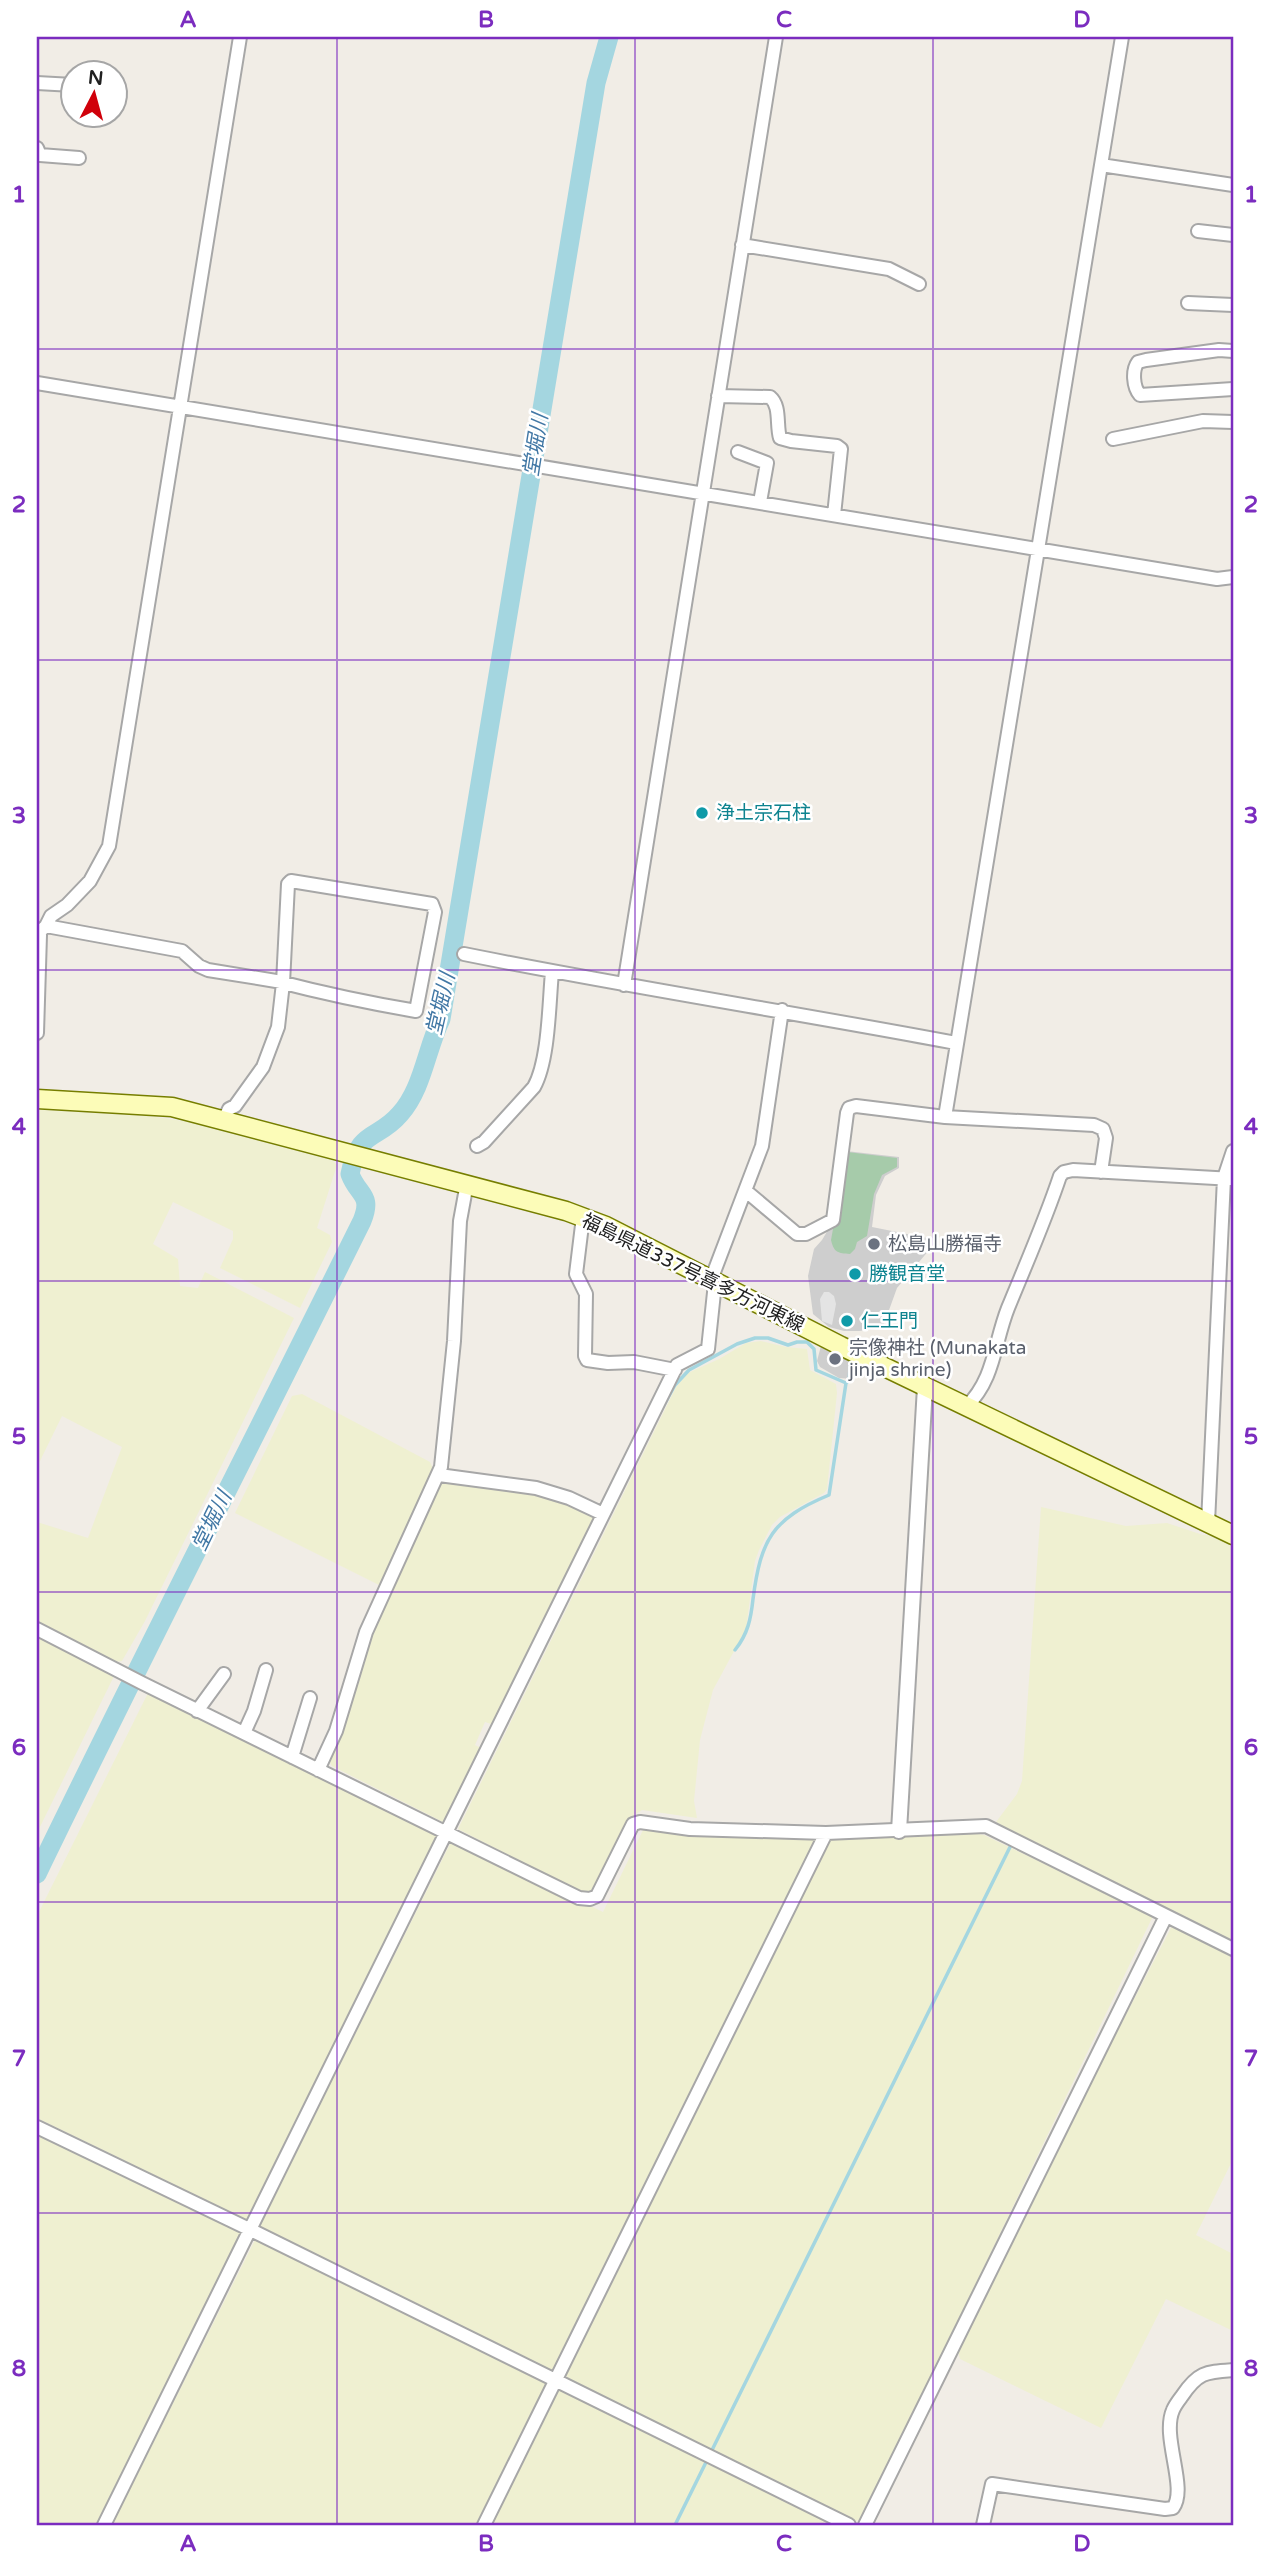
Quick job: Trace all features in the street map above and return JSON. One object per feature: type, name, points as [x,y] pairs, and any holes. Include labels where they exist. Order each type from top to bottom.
[{"type":"main road","name":"福島県道337号喜多方河東線","points":[[37,1099],[172,1107],[467,1183],[583,1217],[606,1226],[925,1387],[1233,1535]]},
{"type":"street","points":[[37,1033],[40,931],[51,916],[67,905],[90,881],[109,846],[240,37]]},
{"type":"street","points":[[624,985],[776,37]]},
{"type":"street","points":[[945,1117],[1122,37]]},
{"type":"street","points":[[37,83],[60,84]]},
{"type":"street","points":[[37,148],[40,155],[79,159]]},
{"type":"street","points":[[1101,165],[1233,185]]},
{"type":"street","points":[[1198,231],[1233,235]]},
{"type":"street","points":[[743,244],[889,269],[919,284]]},
{"type":"street","points":[[1188,303],[1233,305]]},
{"type":"street","points":[[1233,351],[1219,350],[1146,359],[1138,362],[1134,368],[1136,390],[1140,395],[1233,389]]},
{"type":"street","points":[[37,383],[1037,550],[1217,579],[1233,577]]},
{"type":"street","points":[[718,396],[770,397],[776,405],[780,438],[837,446],[841,449],[834,515]]},
{"type":"street","points":[[1113,439],[1203,421],[1233,422]]},
{"type":"street","points":[[738,452],[767,463],[760,502]]},
{"type":"street","points":[[40,931],[182,951],[208,970],[283,983],[341,998],[416,1011],[434,907],[429,903],[291,881],[288,884],[283,983],[278,1027],[263,1067],[235,1106],[229,1109],[224,1120]]},
{"type":"street","points":[[464,954],[624,985],[956,1042]]},
{"type":"street","points":[[477,1146],[484,1142],[539,1078],[552,971]]},
{"type":"street","points":[[104,2525],[677,1365],[708,1349],[713,1282],[762,1146],[782,1010]]},
{"type":"street","points":[[746,1191],[797,1234],[806,1234],[833,1220],[849,1108],[856,1106],[945,1117],[1097,1126],[1103,1129],[1106,1138],[1101,1172]]},
{"type":"street","points":[[1208,1523],[1228,1179],[1233,1151]]},
{"type":"street","points":[[966,1407],[984,1384],[1007,1312],[1042,1228],[1060,1176],[1064,1172],[1073,1170],[1228,1179]]},
{"type":"street","points":[[318,1770],[336,1731],[366,1632],[439,1475],[454,1341],[460,1221],[467,1183]]},
{"type":"street","points":[[583,1217],[576,1274],[586,1294],[587,1360],[608,1363],[634,1362],[675,1370]]},
{"type":"street","points":[[899,1830],[925,1387]]},
{"type":"street","points":[[439,1475],[536,1488],[569,1498],[603,1514]]},
{"type":"street","points":[[37,1629],[197,1711],[579,1898],[590,1899],[597,1896],[633,1824],[640,1822],[690,1829],[826,1833],[986,1826],[1233,1949]]},
{"type":"street","points":[[244,1734],[266,1670]]},
{"type":"street","points":[[197,1711],[224,1674]]},
{"type":"street","points":[[292,1757],[310,1698]]},
{"type":"street","points":[[484,2525],[826,1833]]},
{"type":"street","points":[[865,2525],[1166,1916]]},
{"type":"street","points":[[37,2127],[849,2525]]},
{"type":"street","points":[[983,2525],[992,2484],[1173,2508],[1178,2496],[1170,2432],[1174,2409],[1193,2380],[1199,2376],[1206,2372],[1233,2370]]},
{"type":"shaded area","name":"松島山勝福寺","points":[[846,1151],[899,1157],[899,1168],[885,1176],[876,1195],[872,1227],[932,1239],[930,1249],[897,1288],[884,1324],[876,1329],[844,1331],[829,1327],[813,1314],[808,1276],[814,1249],[831,1225]]},
{"type":"shaded area","points":[[824,1292],[834,1296],[836,1304],[832,1325],[822,1321],[820,1299]]},
{"type":"shaded area","name":"宗像神社 (Munakata jinja shrine)","points":[[822,1342],[852,1356],[855,1366],[852,1379],[839,1378],[820,1367],[817,1361]]},
{"type":"green space","points":[[37,1109],[148,1116],[212,1125],[331,1159],[337,1165],[317,1228],[330,1235],[332,1242],[300,1308],[220,1268],[233,1239],[233,1231],[173,1202],[153,1244],[178,1259],[180,1286],[198,1288],[205,1272],[294,1318],[145,1621],[122,1661],[116,1662],[37,1622],[37,1522],[88,1538],[122,1447],[62,1416],[39,1463],[37,1462]]},
{"type":"green space","points":[[847,1152],[897,1158],[897,1167],[882,1175],[874,1194],[867,1236],[857,1242],[850,1254],[837,1252],[831,1240]]},
{"type":"green space","points":[[761,1341],[807,1349],[810,1370],[836,1384],[827,1489],[780,1517],[772,1525],[759,1550],[755,1561],[746,1629],[713,1690],[700,1740],[694,1801],[697,1818],[642,1810],[630,1818],[594,1891],[586,1895],[458,1829],[676,1387],[688,1373],[746,1343]]},
{"type":"green space","points":[[302,1394],[430,1462],[434,1471],[379,1585],[235,1513],[292,1396]]},
{"type":"green space","points":[[441,1483],[555,1497],[594,1516],[494,1725],[485,1722],[475,1745],[483,1749],[445,1823],[332,1766],[329,1761],[342,1730],[374,1625]]},
{"type":"green space","points":[[1041,1507],[1126,1526],[1167,1523],[1203,1535],[1214,1535],[1233,1543],[1233,1942],[1019,1836],[996,1822],[1017,1794],[1022,1781]]},
{"type":"green space","points":[[37,1636],[115,1674],[37,1833]]},
{"type":"green space","points":[[149,1691],[439,1836],[249,2221],[37,2118],[37,1916]]},
{"type":"green space","points":[[644,1828],[697,1835],[812,1837],[818,1840],[556,2367],[551,2372],[259,2227],[450,1844],[458,1842],[603,1912]]},
{"type":"green space","points":[[972,1833],[984,1835],[1153,1916],[863,2518],[854,2522],[569,2381],[566,2375],[830,1837]]},
{"type":"green space","points":[[1173,1924],[1233,1954],[1233,2159],[1196,2235],[1233,2254],[1233,2331],[1166,2299],[1101,2428],[960,2359],[958,2351],[1085,2094]]},
{"type":"green space","points":[[37,2131],[243,2231],[96,2525],[37,2525]]},
{"type":"green space","points":[[256,2238],[547,2382],[548,2387],[480,2525],[112,2525]]},
{"type":"green space","points":[[559,2389],[564,2389],[832,2525],[491,2525]]},
{"type":"waterway","name":"堂堀川","points":[[37,1874],[362,1221],[365,1200],[350,1174],[358,1149],[392,1122],[408,1104],[441,1019],[596,83],[609,37]]},
{"type":"waterway","points":[[659,1414],[675,1385],[689,1370],[737,1344],[755,1338],[768,1338],[788,1345],[807,1342],[814,1349],[816,1370],[846,1383],[849,1381],[851,1357]]},
{"type":"waterway","points":[[735,1650],[748,1626],[760,1561],[773,1534],[794,1513],[829,1495],[846,1383]]},
{"type":"waterway","points":[[675,2525],[1011,1845]]},
{"type":"place","name":"浄土宗石柱","points":[[702,813]]},
{"type":"place","name":"松島山勝福寺","points":[[874,1244]]},
{"type":"place","name":"勝観音堂","points":[[855,1274]]},
{"type":"place","name":"仁王門","points":[[847,1321]]},
{"type":"place","name":"宗像神社 (Munakata jinja shrine)","points":[[835,1359]]}]
